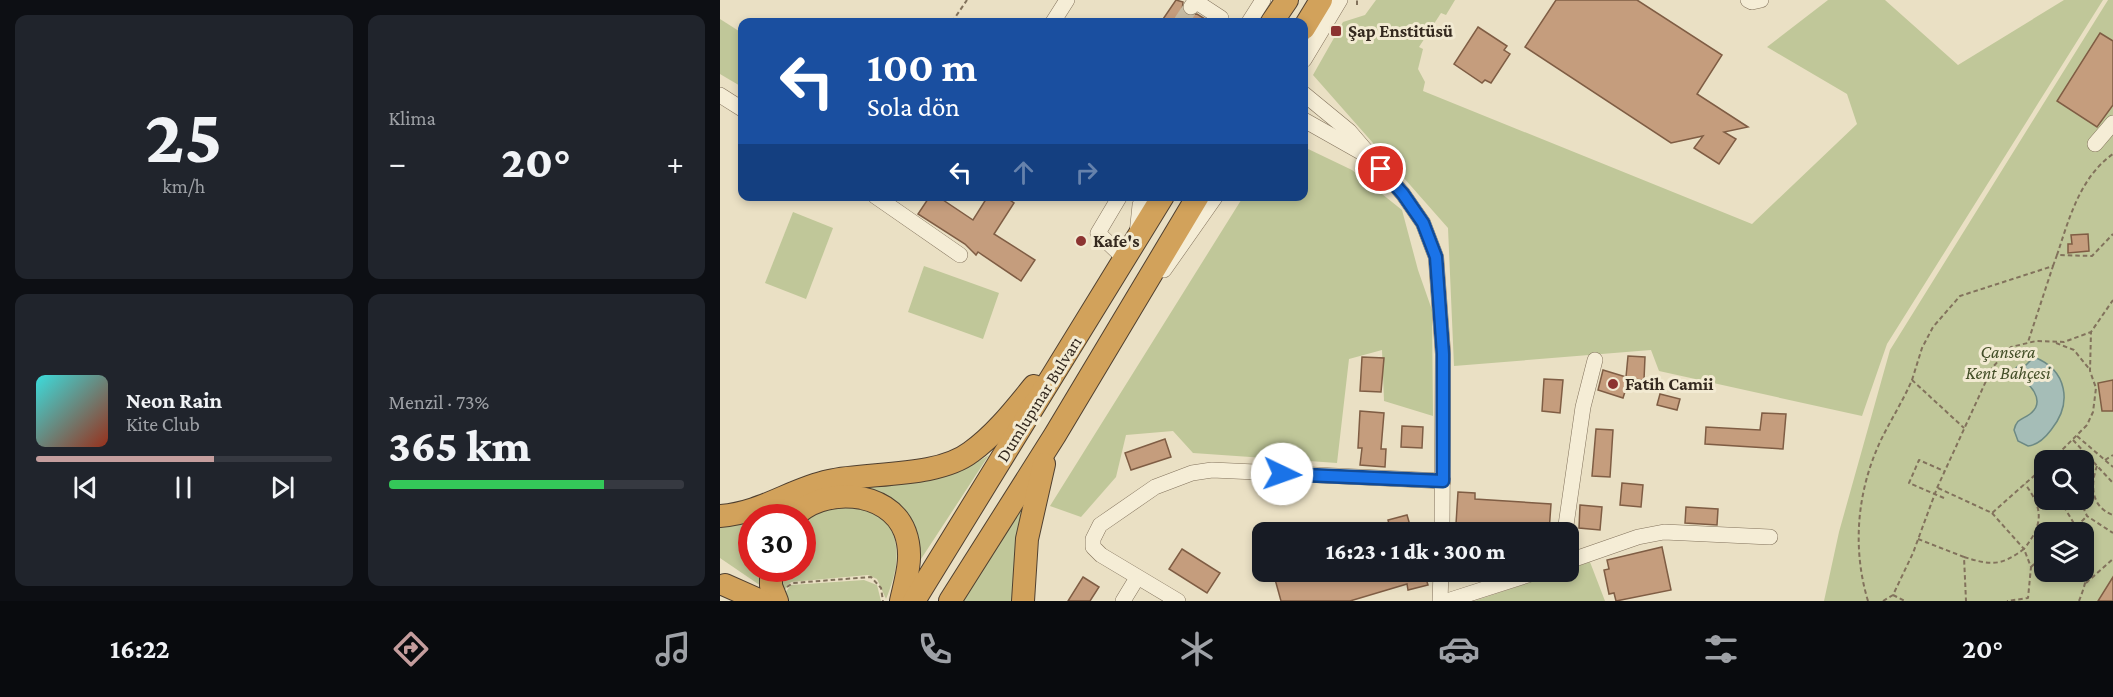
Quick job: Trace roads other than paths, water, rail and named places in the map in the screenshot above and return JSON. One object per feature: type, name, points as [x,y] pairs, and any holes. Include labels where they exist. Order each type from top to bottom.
[{"type":"highway","points":[[1275,18],[1287,0]]},
{"type":"highway","points":[[1308,21],[1321,0]]},
{"type":"highway","name":"Dumlupınar Bulvarı","points":[[914,601],[1086,325],[1160,201]]},
{"type":"highway","name":"Dumlupınar Bulvarı","points":[[950,601],[1049,444],[1195,201]]},
{"type":"highway","points":[[720,516],[739,514],[773,503],[827,481],[932,469],[969,454],[998,429],[1086,325]]},
{"type":"highway","points":[[1023,601],[1027,539],[1049,444]]},
{"type":"highway","points":[[812,504],[824,498],[848,495],[868,500],[889,512],[904,529],[909,548],[909,567],[901,601]]},
{"type":"highway","points":[[771,582],[771,586],[781,596]]},
{"type":"highway","points":[[725,585],[761,601]]},
{"type":"street","points":[[1056,18],[1067,0]]},
{"type":"street","points":[[1252,18],[1263,0]]},
{"type":"street","points":[[1308,53],[1340,0]]},
{"type":"street","points":[[1748,0],[1752,2],[1761,0]]},
{"type":"street","points":[[1191,7],[1195,1],[1217,18]]},
{"type":"street","points":[[720,95],[738,106]]},
{"type":"street","points":[[1308,97],[1349,131],[1403,194],[1423,223],[1436,257],[1443,354],[1442,522]]},
{"type":"street","points":[[1308,122],[1369,157]]},
{"type":"street","points":[[2095,144],[2113,123]]},
{"type":"street","points":[[882,201],[960,255]]},
{"type":"street","points":[[1117,201],[1098,233],[1130,249],[1142,201]]},
{"type":"street","points":[[1127,313],[1169,265],[1213,201]]},
{"type":"street","points":[[1566,522],[1583,407],[1595,360]]},
{"type":"street","points":[[1178,601],[1101,555],[1094,547],[1093,539],[1100,525],[1121,508],[1173,478],[1212,470],[1443,481]]},
{"type":"street","points":[[1579,558],[1638,537],[1664,532],[1770,537]]},
{"type":"street","points":[[1123,601],[1137,578]]},
{"type":"street","points":[[1440,601],[1441,582]]},
{"type":"street","points":[[1447,601],[1506,582]]},
{"type":"water","points":[[2034,357],[2054,370],[2060,379],[2064,398],[2058,420],[2051,430],[2041,441],[2028,446],[2018,441],[2014,430],[2018,421],[2030,414],[2037,403],[2031,387],[2016,376],[2014,370],[2018,366],[2025,366]]},
{"type":"tunnel","points":[[1184,18],[1191,7]]},
{"type":"place","name":"Şap Enstitüsü","points":[[1336,31]]},
{"type":"place","name":"Kafe's","points":[[1081,241]]},
{"type":"place","name":"Fatih Camii","points":[[1613,384]]},
{"type":"park label","name":"Çansera Kent Bahçesi","points":[[2008,362]]}]
